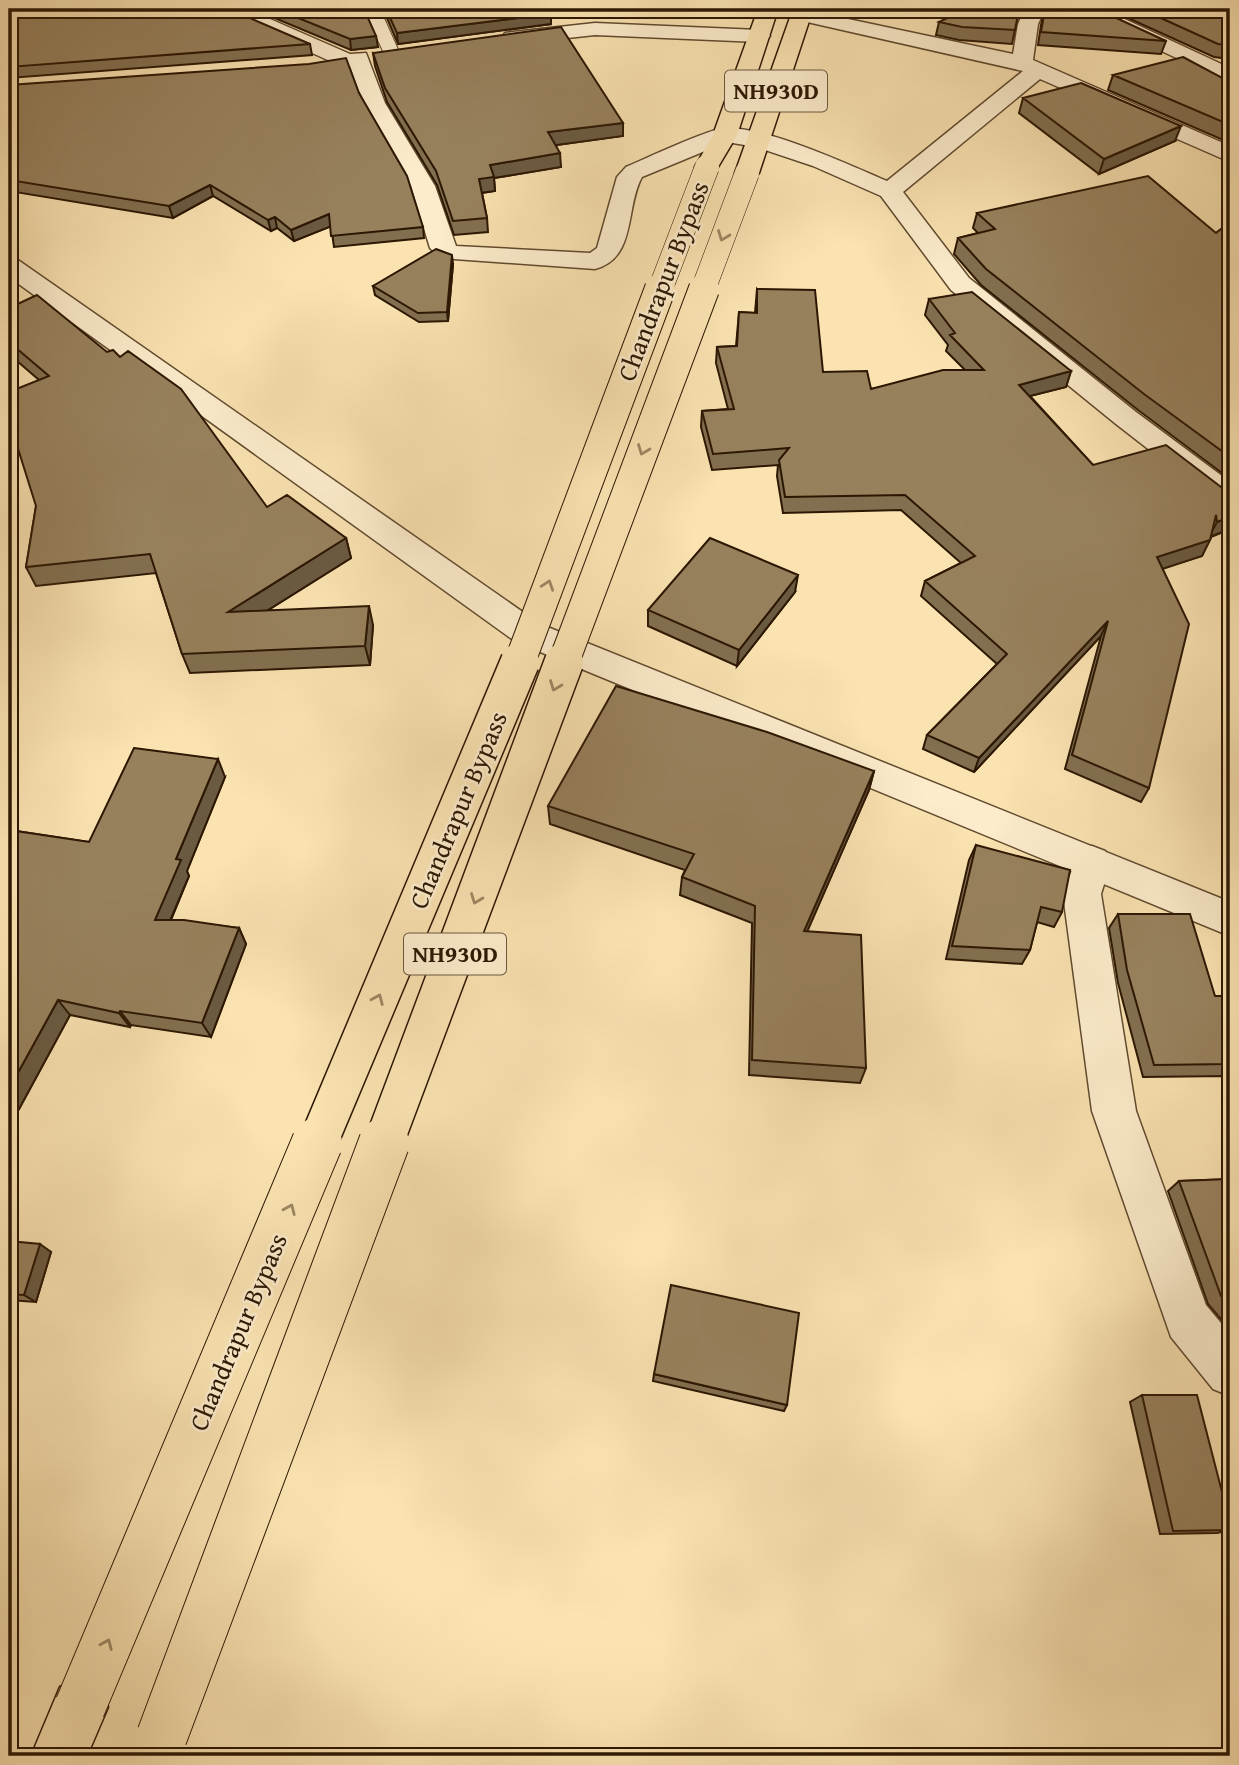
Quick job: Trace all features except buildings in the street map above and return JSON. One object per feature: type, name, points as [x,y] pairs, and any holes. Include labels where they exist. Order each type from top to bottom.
[{"type":"highway","name":"Chandrapur Bypass","points":[[59,1756],[532,634],[559,554],[716,151],[768,9]]},
{"type":"highway","name":"Chandrapur Bypass","points":[[159,1746],[754,157],[802,12]]},
{"type":"street","points":[[230,9],[353,59],[374,103],[423,186],[443,248],[460,255],[586,262],[604,257],[609,251],[629,177],[634,172],[716,151],[754,157],[821,161],[890,191],[960,284],[1126,418],[1230,497]]},
{"type":"street","points":[[1030,66],[1028,24],[1035,9]]},
{"type":"street","points":[[1087,9],[1230,76]]},
{"type":"street","points":[[802,12],[1030,66],[1230,155]]},
{"type":"street","points":[[488,41],[581,29],[759,36]]},
{"type":"street","points":[[311,65],[419,50]]},
{"type":"street","points":[[890,191],[1030,66]]},
{"type":"street","points":[[9,265],[528,633],[1230,919]]},
{"type":"street","points":[[1092,862],[1082,894],[1114,1111],[1188,1320],[1230,1372]]},
{"type":"lane","points":[[372,9],[392,54]]}]
